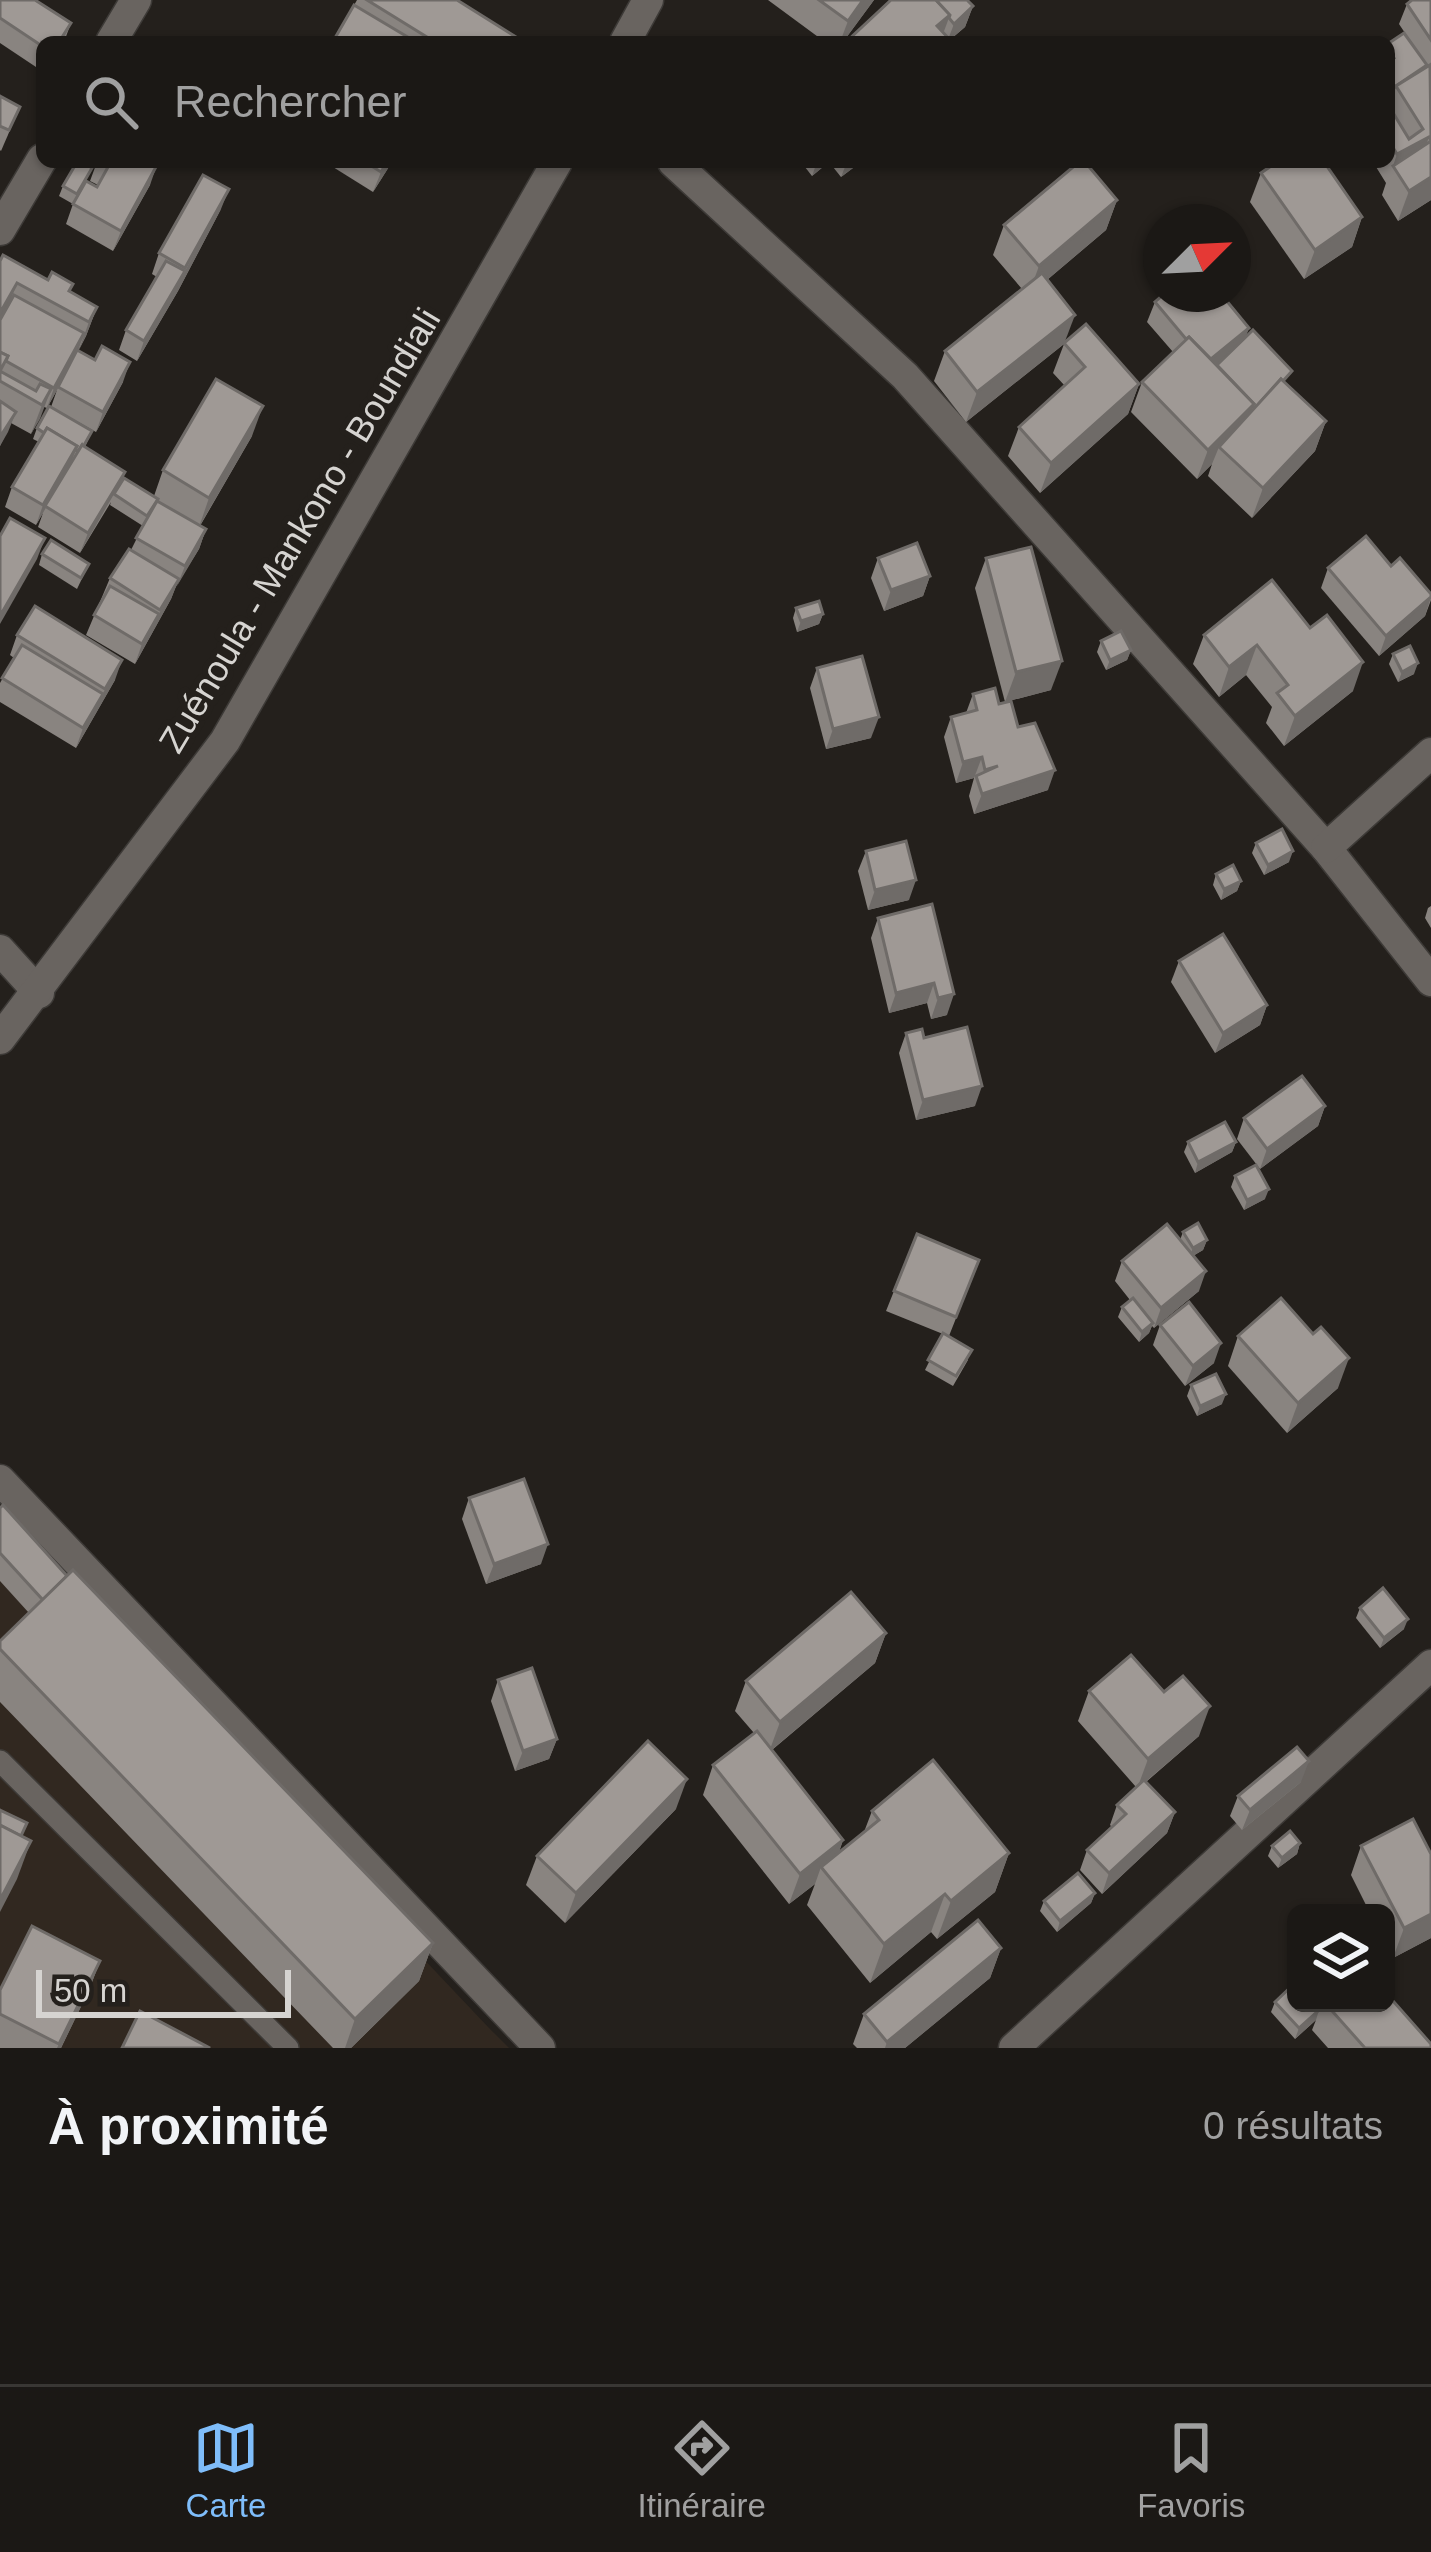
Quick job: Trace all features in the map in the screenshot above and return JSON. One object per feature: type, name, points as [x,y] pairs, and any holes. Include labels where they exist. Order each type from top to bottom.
[{"type":"street","points":[[115,36],[136,0]]},
{"type":"street","points":[[628,36],[649,0]]},
{"type":"street","points":[[0,230],[37,168]]},
{"type":"street","name":"Zuénoula - Mankono - Boundiali","points":[[0,1039],[225,741],[554,168]]},
{"type":"street","points":[[680,168],[905,376],[1326,848],[1431,981]]},
{"type":"street","points":[[1326,848],[1431,753]]},
{"type":"street","points":[[0,950],[39,993]]},
{"type":"street","points":[[0,1480],[540,2048]]},
{"type":"street","points":[[1014,2048],[1431,1665]]},
{"type":"lane","points":[[0,1761],[288,2048]]},
{"type":"shaded area","points":[[0,1511],[489,2028],[509,2048],[0,2048]]},
{"type":"building","points":[[0,0],[35,0],[71,23],[63,36],[36,36],[36,42],[0,18]]},
{"type":"building","points":[[367,0],[457,0],[514,36],[425,36]]},
{"type":"building","points":[[819,0],[863,0],[848,21]]},
{"type":"building","points":[[891,0],[936,0],[950,15],[937,26],[946,36],[852,36]]},
{"type":"building","points":[[936,0],[967,0],[973,6],[954,24]]},
{"type":"building","points":[[1431,0],[1431,40],[1407,4]]},
{"type":"building","points":[[354,5],[406,36],[336,36]]},
{"type":"building","points":[[1404,33],[1427,65],[1395,87],[1395,39]]},
{"type":"building","points":[[1430,65],[1431,140],[1397,154],[1395,116],[1409,139],[1423,129],[1396,86]]},
{"type":"building","points":[[0,96],[20,107],[9,130],[0,126]]},
{"type":"building","points":[[1431,141],[1431,177],[1409,191],[1395,165]]},
{"type":"building","points":[[74,168],[92,168],[77,194],[63,186]]},
{"type":"building","points":[[107,168],[155,168],[121,231],[73,204],[86,181],[97,187]]},
{"type":"building","points":[[1072,168],[1090,168],[1117,200],[1039,266],[1004,225]]},
{"type":"building","points":[[1268,168],[1328,168],[1362,217],[1315,250],[1261,173]]},
{"type":"building","points":[[203,175],[229,189],[185,268],[159,253]]},
{"type":"building","points":[[3,255],[48,280],[52,272],[73,284],[69,291],[97,307],[89,322],[17,283],[0,313]]},
{"type":"building","points":[[166,261],[185,271],[144,341],[126,330]]},
{"type":"building","points":[[1042,273],[1075,315],[977,392],[945,351]]},
{"type":"building","points":[[14,295],[84,333],[54,388],[6,361],[8,356],[0,352],[0,320]]},
{"type":"building","points":[[1163,312],[1236,312],[1249,328],[1211,359]]},
{"type":"building","points":[[1086,324],[1139,384],[1051,463],[1019,427],[1085,367],[1064,343]]},
{"type":"building","points":[[1253,330],[1292,371],[1255,408],[1217,365]]},
{"type":"building","points":[[1189,337],[1254,404],[1208,450],[1142,382]]},
{"type":"building","points":[[102,346],[130,362],[103,412],[58,387],[77,350],[95,360]]},
{"type":"building","points":[[0,371],[36,391],[40,384],[51,389],[42,405],[0,381]]},
{"type":"building","points":[[216,379],[263,406],[209,498],[163,470]]},
{"type":"building","points":[[1281,379],[1326,421],[1263,488],[1219,447]]},
{"type":"building","points":[[0,401],[16,412],[0,437]]},
{"type":"building","points":[[49,406],[92,431],[78,451],[47,428],[44,433],[37,428]]},
{"type":"building","points":[[47,428],[77,446],[43,505],[12,487]]},
{"type":"building","points":[[82,445],[125,472],[88,533],[45,506]]},
{"type":"building","points":[[124,478],[158,499],[147,516],[114,494]]},
{"type":"building","points":[[157,501],[206,529],[185,566],[136,538]]},
{"type":"building","points":[[10,518],[45,538],[0,616],[0,536]]},
{"type":"building","points":[[1366,536],[1391,566],[1400,558],[1431,594],[1386,636],[1328,568]]},
{"type":"building","points":[[51,540],[89,564],[81,578],[42,554]]},
{"type":"building","points":[[917,543],[930,576],[891,590],[878,558]]},
{"type":"building","points":[[1031,547],[1062,661],[1016,672],[986,558]]},
{"type":"building","points":[[129,549],[179,579],[160,610],[110,578]]},
{"type":"building","points":[[1272,580],[1310,628],[1327,615],[1363,662],[1295,716],[1277,693],[1288,685],[1257,645],[1229,667],[1204,635]]},
{"type":"building","points":[[110,586],[159,614],[142,644],[94,615]]},
{"type":"building","points":[[819,601],[823,614],[801,621],[796,608]]},
{"type":"building","points":[[35,606],[122,660],[105,689],[17,635]]},
{"type":"building","points":[[1121,631],[1131,650],[1110,660],[1101,641]]},
{"type":"building","points":[[22,645],[103,694],[83,728],[2,678]]},
{"type":"building","points":[[1410,646],[1418,663],[1402,672],[1393,654]]},
{"type":"building","points":[[862,656],[879,717],[833,729],[817,668]]},
{"type":"building","points":[[995,688],[999,704],[1011,701],[1018,727],[1035,723],[1055,770],[982,794],[976,776],[998,766],[985,770],[982,757],[963,762],[951,717],[977,710],[973,694]]},
{"type":"building","points":[[1282,829],[1293,851],[1268,865],[1256,843]]},
{"type":"building","points":[[906,841],[916,880],[875,890],[866,851]]},
{"type":"building","points":[[1233,865],[1241,881],[1224,889],[1216,874]]},
{"type":"building","points":[[932,904],[954,994],[938,998],[934,983],[896,993],[878,918]]},
{"type":"building","points":[[1223,934],[1267,1005],[1223,1033],[1179,961]]},
{"type":"building","points":[[967,1027],[982,1086],[923,1100],[906,1033],[922,1029],[924,1038]]},
{"type":"building","points":[[1302,1076],[1325,1106],[1267,1149],[1244,1118]]},
{"type":"building","points":[[1225,1122],[1236,1142],[1198,1162],[1188,1142]]},
{"type":"building","points":[[1256,1165],[1269,1189],[1247,1200],[1235,1176]]},
{"type":"building","points":[[1198,1223],[1207,1240],[1193,1248],[1183,1232]]},
{"type":"building","points":[[1167,1224],[1206,1271],[1161,1308],[1122,1261]]},
{"type":"building","points":[[917,1234],[979,1260],[956,1317],[894,1291]]},
{"type":"building","points":[[1133,1298],[1153,1323],[1142,1332],[1122,1307]]},
{"type":"building","points":[[1281,1298],[1313,1334],[1321,1327],[1349,1358],[1298,1403],[1238,1336]]},
{"type":"building","points":[[1189,1302],[1221,1343],[1193,1366],[1160,1325]]},
{"type":"building","points":[[943,1333],[972,1350],[956,1376],[928,1360]]},
{"type":"building","points":[[1216,1374],[1226,1394],[1200,1406],[1191,1385]]},
{"type":"building","points":[[524,1479],[548,1544],[494,1564],[469,1498]]},
{"type":"building","points":[[3,1505],[67,1576],[43,1600],[0,1553]]},
{"type":"building","points":[[73,1570],[433,1943],[355,2019],[0,1649],[0,1641]]},
{"type":"building","points":[[1383,1588],[1408,1619],[1384,1638],[1360,1608]]},
{"type":"building","points":[[851,1592],[886,1633],[780,1722],[746,1681]]},
{"type":"building","points":[[1131,1655],[1164,1692],[1183,1676],[1210,1706],[1148,1759],[1089,1691]]},
{"type":"building","points":[[532,1668],[557,1739],[523,1751],[498,1680]]},
{"type":"building","points":[[757,1731],[843,1840],[800,1874],[713,1765]]},
{"type":"building","points":[[648,1741],[687,1779],[576,1893],[537,1856]]},
{"type":"building","points":[[1297,1747],[1309,1761],[1250,1810],[1238,1796]]},
{"type":"building","points":[[933,1760],[1009,1853],[951,1901],[945,1894],[884,1944],[821,1867],[879,1820],[872,1811]]},
{"type":"building","points":[[1144,1780],[1175,1812],[1109,1873],[1087,1850],[1126,1814],[1117,1805]]},
{"type":"building","points":[[0,1810],[27,1823],[21,1836],[0,1825]]},
{"type":"building","points":[[1413,1819],[1431,1854],[1431,1914],[1404,1928],[1361,1846]]},
{"type":"building","points":[[0,1825],[31,1841],[0,1900]]},
{"type":"building","points":[[1290,1831],[1300,1843],[1282,1858],[1272,1846]]},
{"type":"building","points":[[1078,1873],[1095,1893],[1060,1921],[1044,1901]]},
{"type":"building","points":[[978,1920],[1001,1948],[887,2042],[864,2014]]},
{"type":"building","points":[[32,1926],[100,1961],[59,2044],[0,2014],[0,1990]]},
{"type":"building","points":[[1287,1991],[1287,2012],[1317,2012],[1299,2028],[1275,2002]]},
{"type":"building","points":[[1395,2003],[1431,2044],[1431,2048],[1365,2048],[1333,2012],[1395,2012]]},
{"type":"building","points":[[140,2011],[210,2048],[122,2048]]}]
